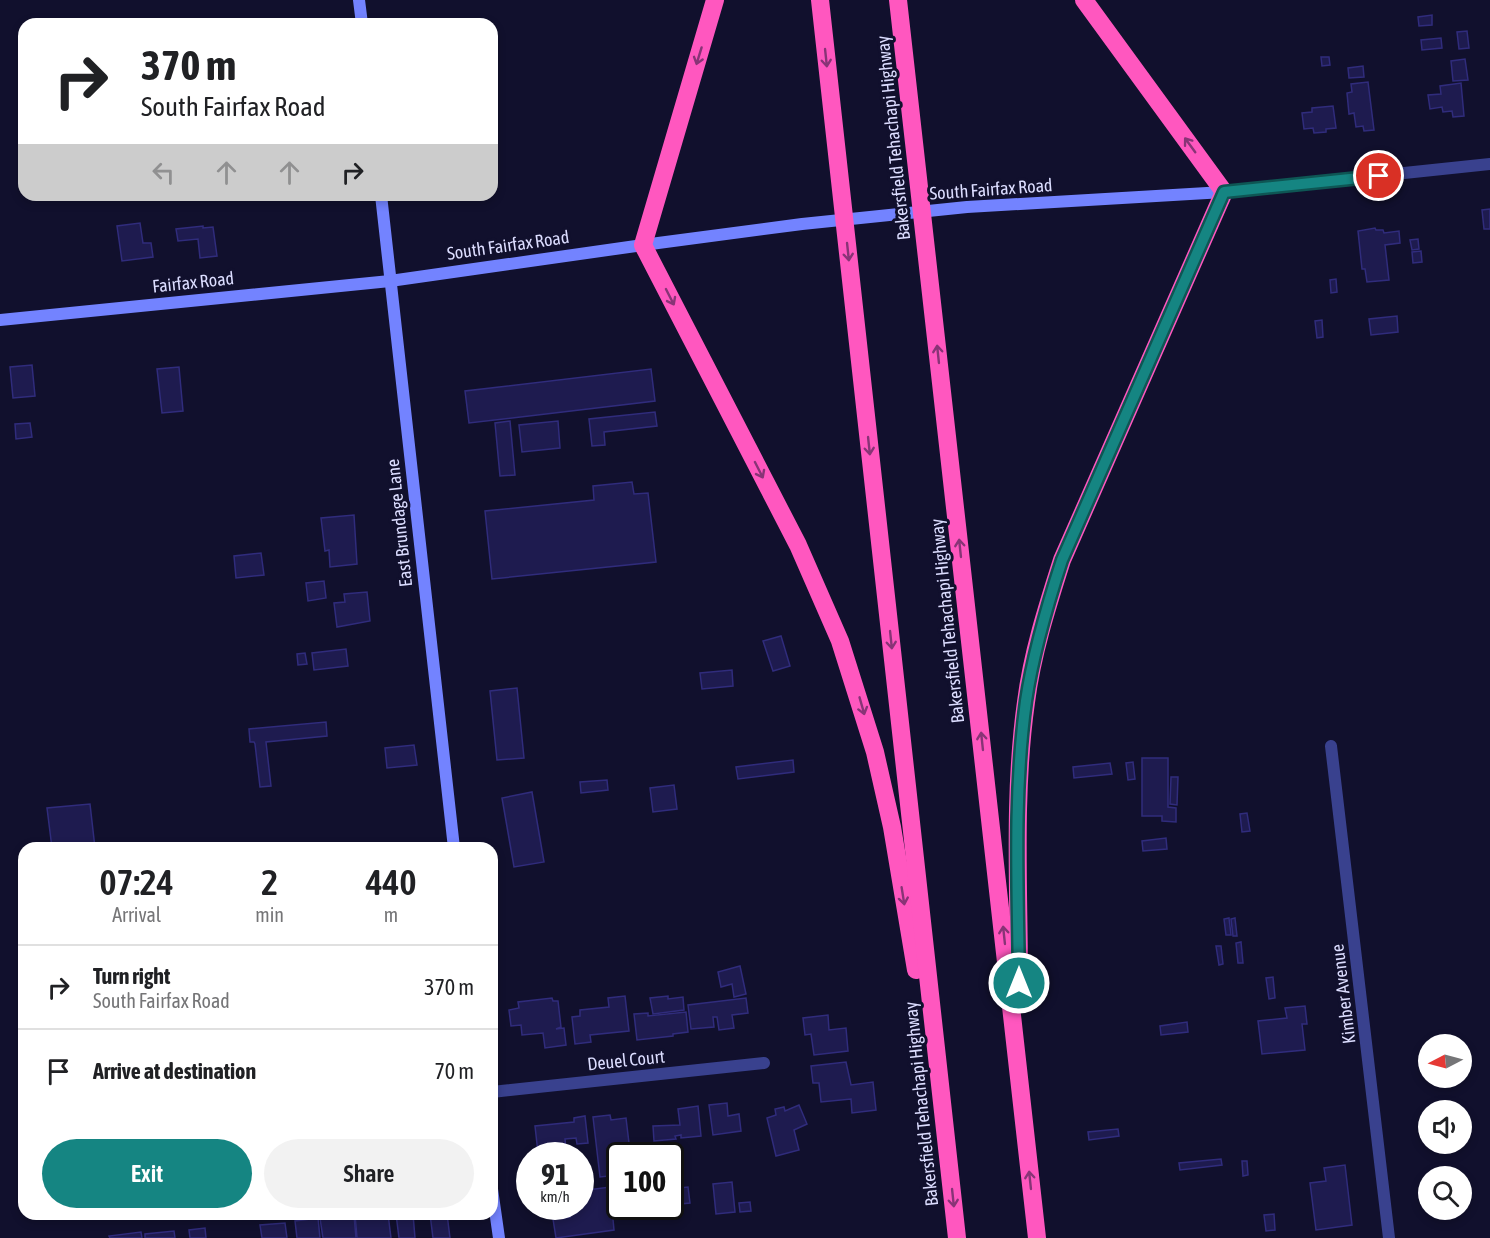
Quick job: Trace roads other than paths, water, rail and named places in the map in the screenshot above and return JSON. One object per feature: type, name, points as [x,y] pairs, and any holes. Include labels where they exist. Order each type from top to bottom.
[{"type":"highway","points":[[716,0],[643,245],[798,545],[840,641],[859,696],[875,752],[892,827],[948,1159]]},
{"type":"highway","name":"Bakersfield Tehachapi Highway","points":[[820,0],[957,1238]]},
{"type":"highway","name":"Bakersfield Tehachapi Highway","points":[[898,0],[1020,1077],[1036,1238]]},
{"type":"highway","points":[[1020,1077],[1018,796],[1024,719],[1035,653],[1062,560],[1224,192],[1084,0]]},
{"type":"main road","points":[[359,0],[361,18]]},
{"type":"main road","name":"South Fairfax Road","points":[[390,281],[802,224],[967,207],[1224,192]]},
{"type":"main road","name":"East Brundage Lane","points":[[382,201],[453,842]]},
{"type":"main road","name":"Fairfax Road","points":[[0,320],[390,281]]},
{"type":"main road","points":[[496,1220],[499,1238]]},
{"type":"street","name":"South Fairfax Road","points":[[1224,192],[1490,164]]},
{"type":"street","name":"Kimber Avenue","points":[[1331,746],[1389,1238]]},
{"type":"street","name":"Deuel Court","points":[[498,1091],[764,1063]]}]
